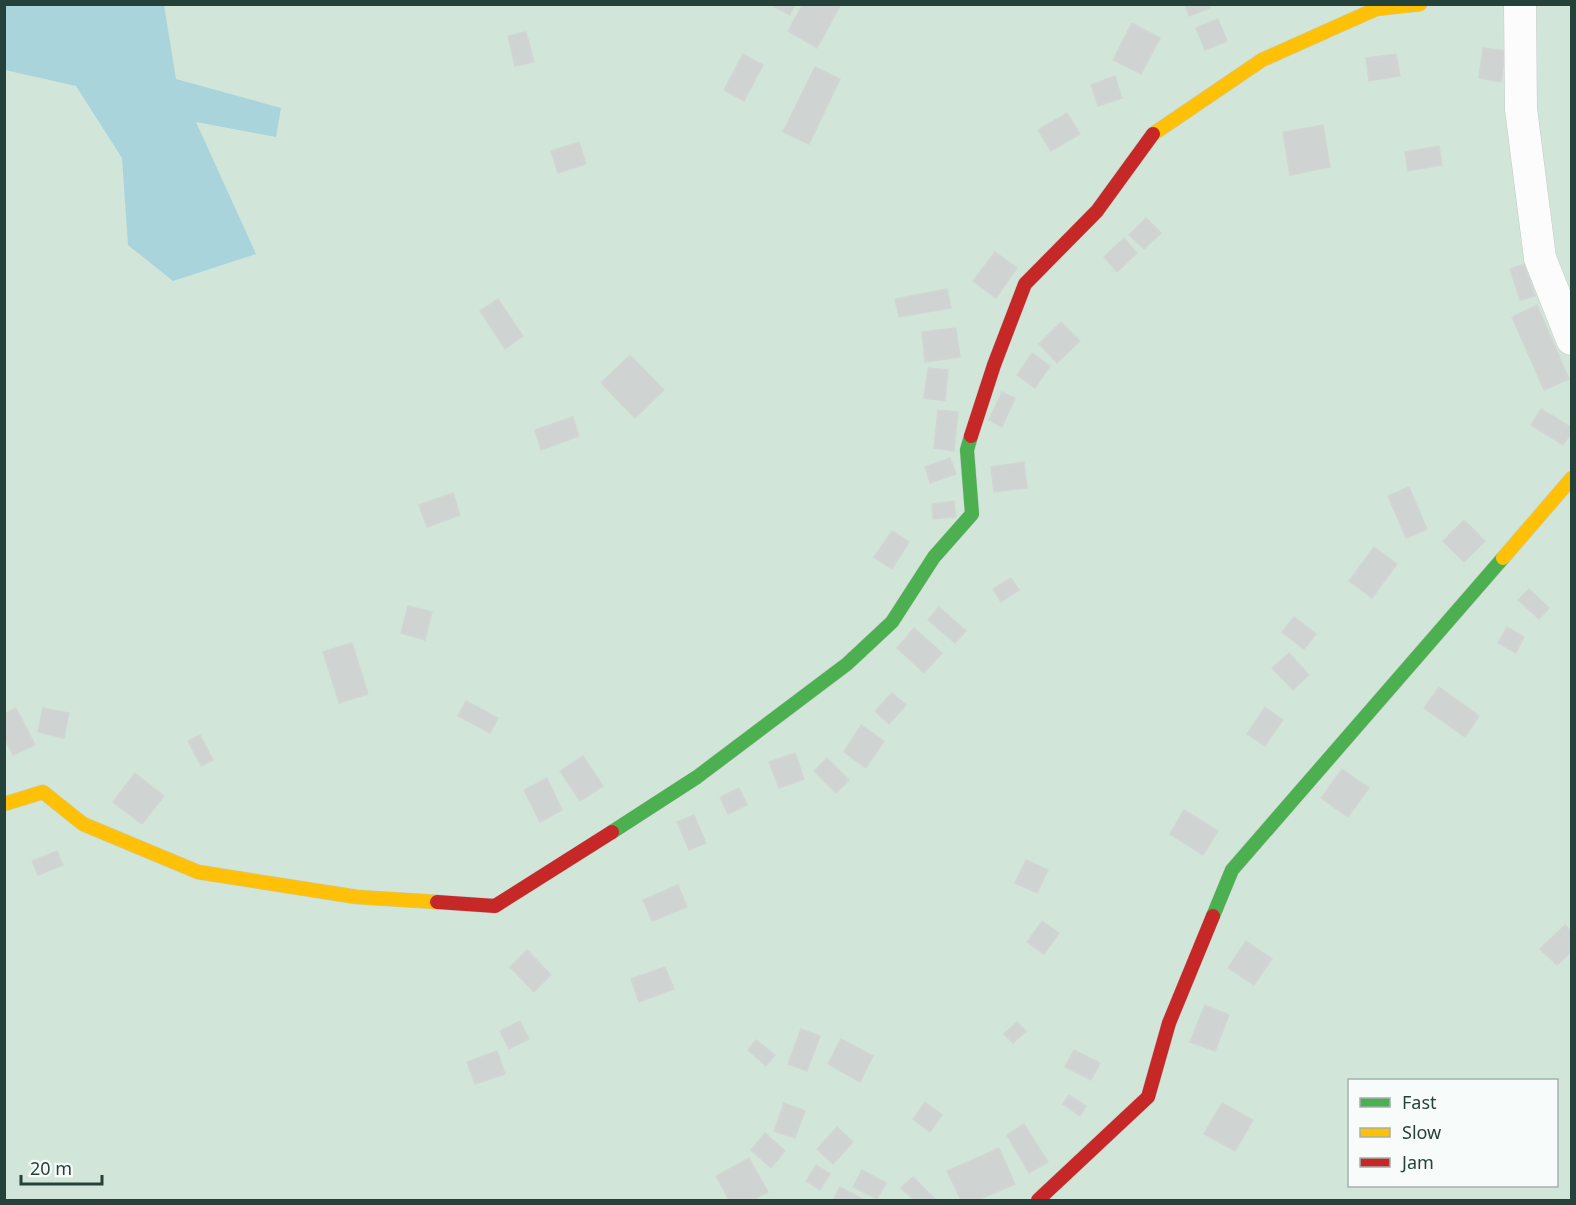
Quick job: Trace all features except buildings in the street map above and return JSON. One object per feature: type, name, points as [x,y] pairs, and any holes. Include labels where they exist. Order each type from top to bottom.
[{"type":"street","points":[[4,804],[43,792],[83,824],[198,872],[357,897],[495,906],[697,777],[848,664],[892,622],[934,557],[972,514],[967,450],[993,364],[1025,284],[1096,211],[1155,131],[1262,60],[1376,9],[1420,4]]},
{"type":"street","points":[[1520,4],[1521,109],[1540,258],[1572,339]]},
{"type":"street","points":[[1038,1200],[1148,1097],[1169,1023],[1232,870],[1572,477]]},
{"type":"green space","points":[[5,5],[1571,5],[1571,1200],[5,1200]]},
{"type":"water","points":[[5,4],[164,5],[176,79],[281,108],[276,137],[196,122],[256,254],[173,281],[128,245],[122,158],[76,86],[5,70]]},
{"type":"traffic: fast","points":[[612,832],[697,777],[847,664],[892,622],[934,557],[972,514],[967,450],[971,436]]},
{"type":"traffic: fast","points":[[1213,916],[1232,870],[1503,558]]},
{"type":"traffic: slow","points":[[1153,134],[1262,60],[1376,9],[1420,4]]},
{"type":"traffic: slow","points":[[1503,558],[1572,478]]},
{"type":"traffic: slow","points":[[4,804],[43,792],[83,824],[198,872],[357,897],[437,902]]},
{"type":"traffic: jam","points":[[971,436],[994,365],[1025,284],[1097,211],[1153,134]]},
{"type":"traffic: jam","points":[[437,902],[495,906],[612,832]]},
{"type":"traffic: jam","points":[[1038,1200],[1148,1097],[1169,1023],[1213,916]]}]
